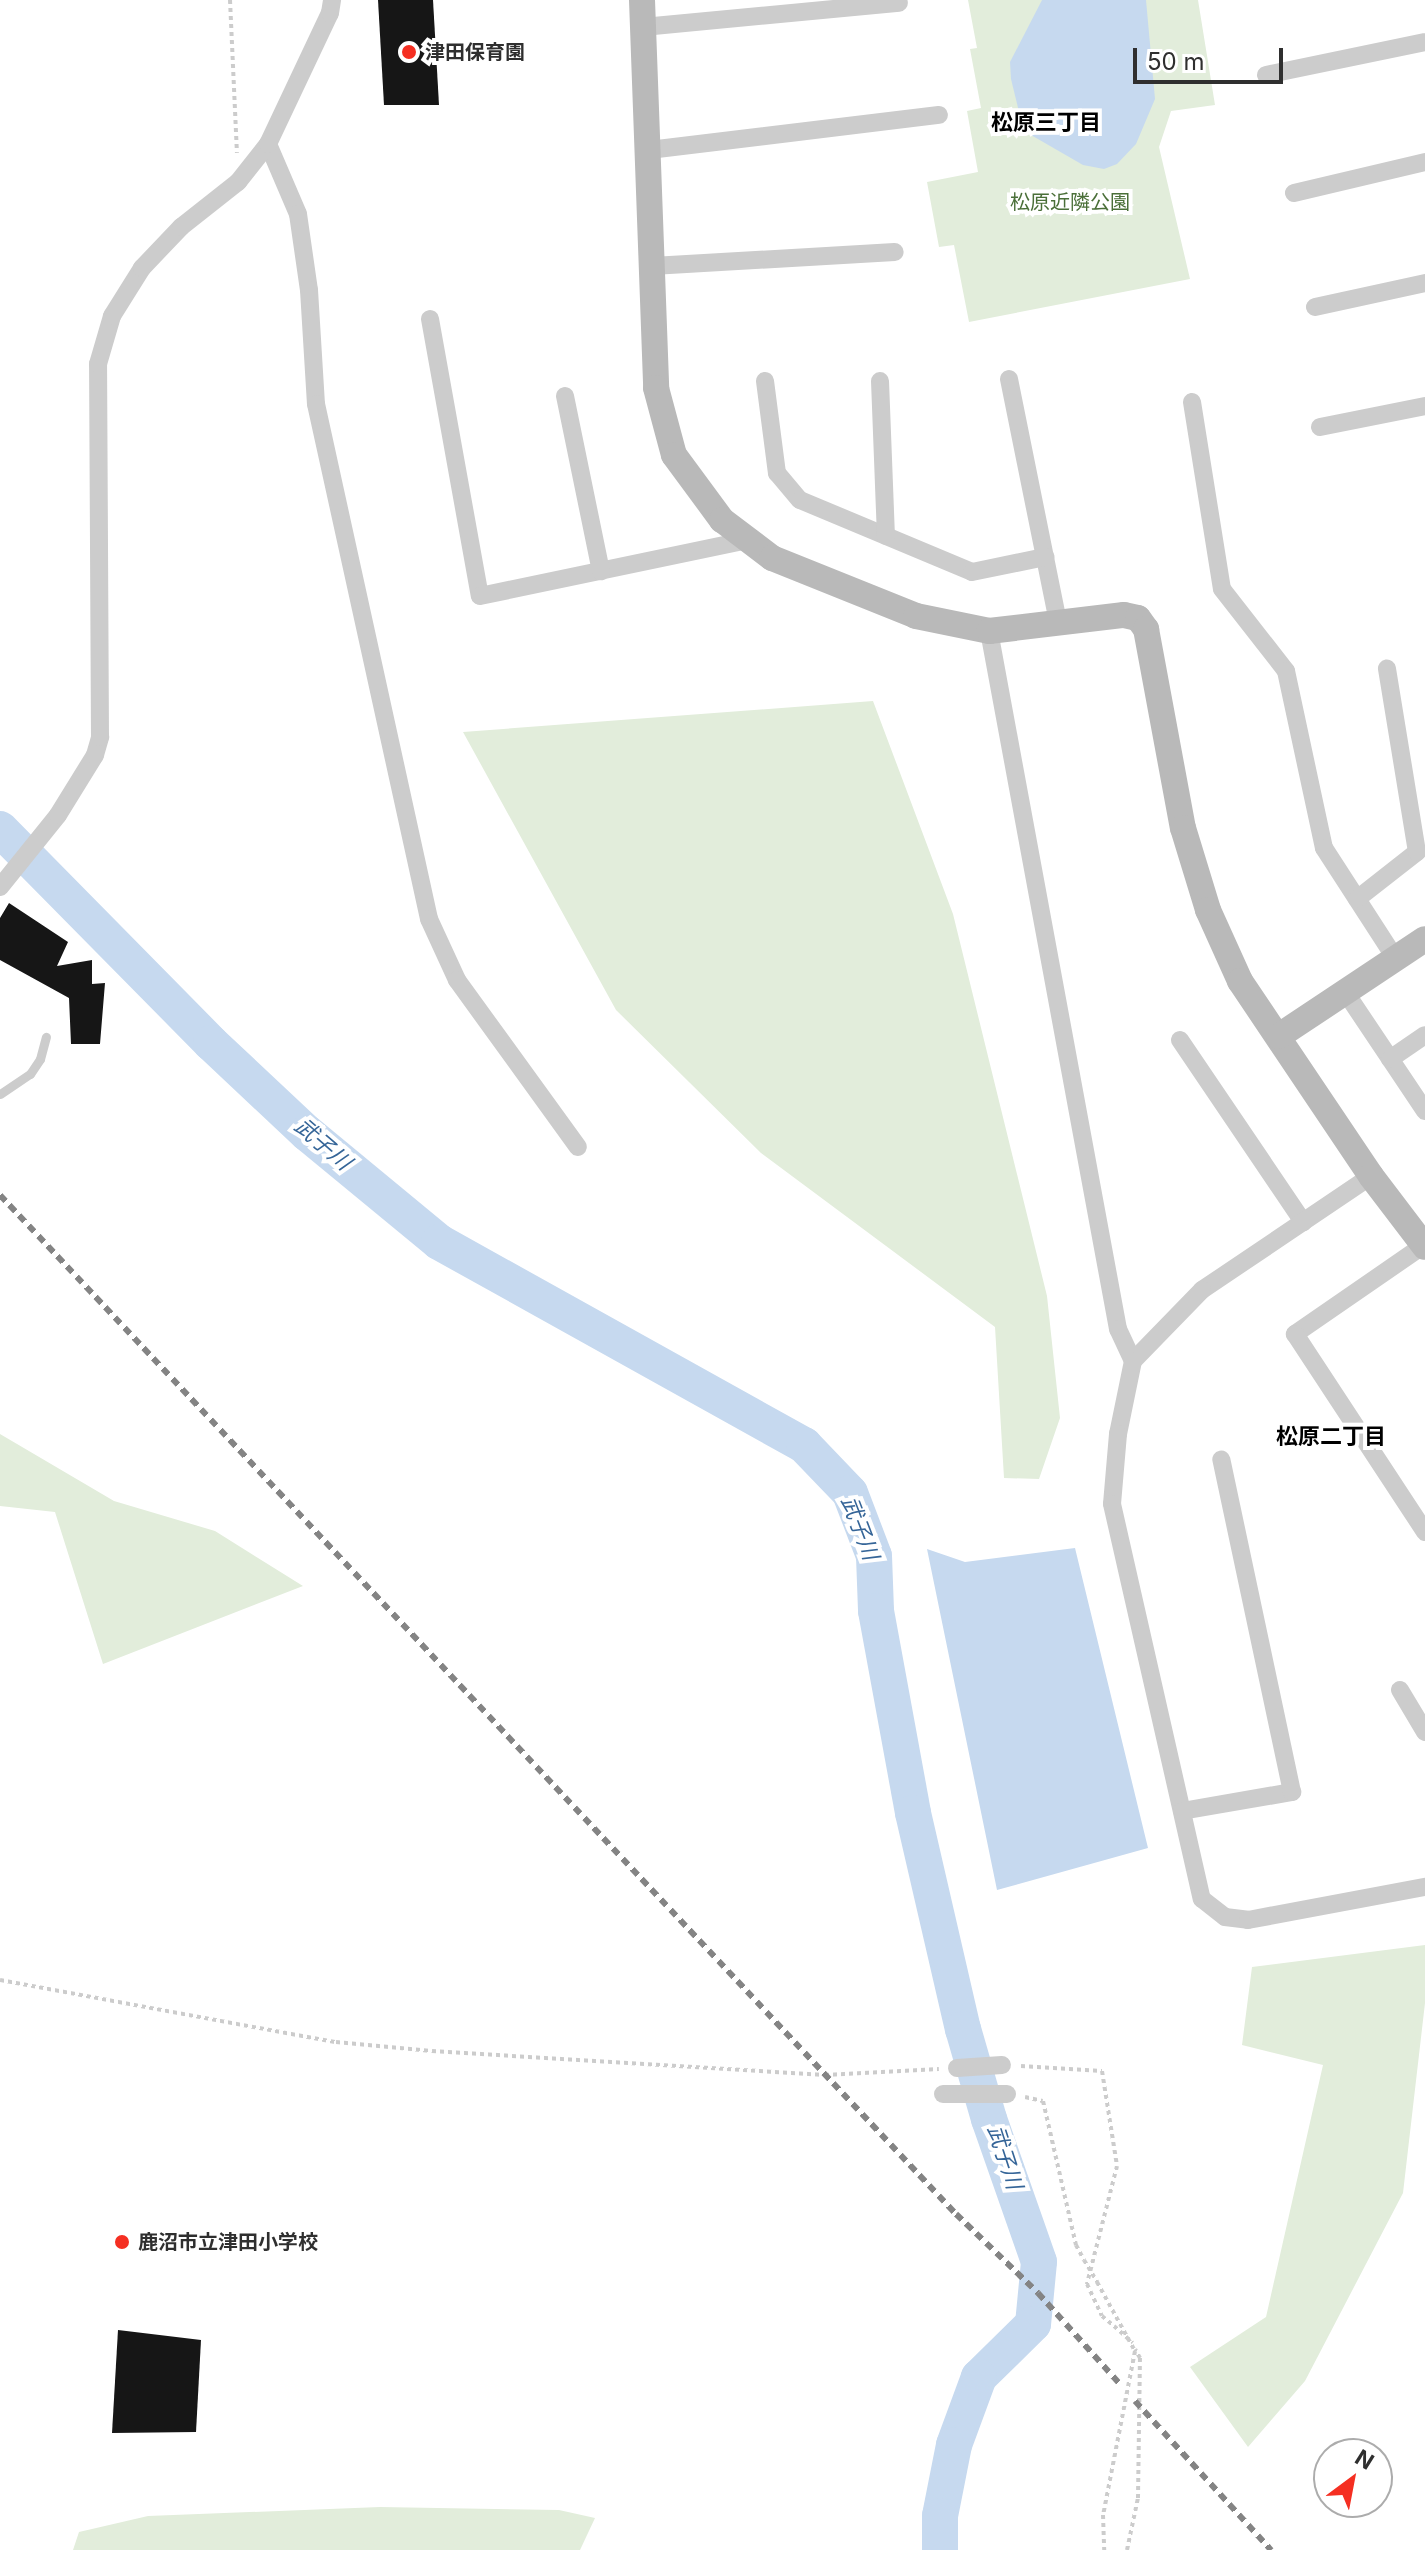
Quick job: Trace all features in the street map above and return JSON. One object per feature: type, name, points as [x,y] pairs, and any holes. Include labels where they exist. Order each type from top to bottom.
[{"type":"street","points":[[0,887],[58,815],[95,755],[100,737],[98,364],[112,316],[142,268],[181,227],[238,182],[268,144],[330,13],[332,0]]},
{"type":"street","points":[[642,0],[656,388],[674,455],[722,520],[772,558],[916,616],[989,631],[1124,615],[1138,618],[1146,629],[1183,828],[1208,910],[1240,981],[1371,1176],[1424,1246],[1295,1334],[1425,1532]]},
{"type":"street","points":[[643,27],[899,3]]},
{"type":"street","points":[[1266,75],[1425,42]]},
{"type":"street","points":[[649,150],[939,115]]},
{"type":"street","points":[[268,144],[298,214],[309,290],[316,404],[429,919],[457,980],[578,1147]]},
{"type":"street","points":[[1294,193],[1425,162]]},
{"type":"street","points":[[652,266],[895,252]]},
{"type":"street","points":[[1315,307],[1425,283]]},
{"type":"street","points":[[430,319],[480,596],[749,540]]},
{"type":"street","points":[[1009,379],[1058,623]]},
{"type":"street","points":[[765,381],[777,473],[800,500],[972,572],[1045,557]]},
{"type":"street","points":[[880,381],[886,536]]},
{"type":"street","points":[[565,396],[601,571]]},
{"type":"street","points":[[1192,402],[1222,589],[1286,671],[1324,848],[1397,961]]},
{"type":"street","points":[[1320,427],[1425,406]]},
{"type":"street","points":[[989,631],[1118,1329],[1133,1361]]},
{"type":"street","points":[[1357,899],[1417,852],[1387,668]]},
{"type":"street","points":[[1279,1036],[1397,961],[1425,939]]},
{"type":"street","points":[[1346,993],[1425,1111]]},
{"type":"street","points":[[1390,1059],[1425,1035]]},
{"type":"street","points":[[1180,1040],[1303,1222]]},
{"type":"street","points":[[1371,1176],[1202,1290],[1133,1361],[1118,1434],[1112,1504],[1202,1899],[1225,1917],[1248,1920],[1425,1887]]},
{"type":"street","points":[[1182,1811],[1292,1792],[1221,1459]]},
{"type":"street","points":[[1400,1690],[1425,1732]]},
{"type":"street","points":[[957,2068],[1002,2065]]},
{"type":"street","points":[[943,2094],[1007,2094]]},
{"type":"lane","points":[[0,1094],[30,1074],[40,1059],[46,1037]]},
{"type":"path","points":[[230,0],[238,182]]},
{"type":"path","points":[[0,1980],[336,2042],[432,2051],[825,2075],[957,2068]]},
{"type":"path","points":[[1002,2065],[1102,2071],[1117,2166],[1087,2284],[1102,2316],[1133,2343],[1140,2358],[1138,2498],[1127,2550]]},
{"type":"path","points":[[1007,2094],[1043,2101],[1076,2245],[1135,2351],[1103,2515],[1104,2550]]},
{"type":"green space","name":"松原近隣公園","points":[[968,0],[1198,0],[1215,105],[1171,111],[1159,147],[1190,279],[969,322],[954,245],[939,247],[927,182],[978,172],[967,111],[981,108],[970,49],[977,48]]},
{"type":"green space","points":[[873,701],[953,914],[1047,1296],[1060,1418],[1039,1479],[1004,1478],[995,1327],[761,1153],[616,1010],[463,732]]},
{"type":"green space","points":[[0,1434],[114,1501],[215,1531],[303,1586],[103,1664],[55,1512],[0,1506]]},
{"type":"green space","points":[[1425,1945],[1425,2003],[1403,2193],[1305,2381],[1248,2447],[1190,2367],[1266,2317],[1323,2065],[1242,2045],[1252,1967]]},
{"type":"green space","points":[[380,2507],[559,2510],[595,2518],[580,2550],[73,2550],[79,2532],[148,2516]]},
{"type":"water","points":[[1042,0],[1146,0],[1155,99],[1136,144],[1117,164],[1104,169],[1083,165],[1031,135],[1022,124],[1010,62]]},
{"type":"water","points":[[1075,1548],[1148,1848],[997,1890],[927,1549],[965,1562]]},
{"type":"building","name":"津田保育園","points":[[378,0],[433,0],[439,105],[384,105]]},
{"type":"building","points":[[9,903],[68,942],[57,966],[92,960],[92,984],[105,983],[100,1044],[71,1044],[69,998],[0,960],[0,918]]},
{"type":"building","points":[[118,2330],[201,2340],[196,2432],[112,2433]]},
{"type":"waterway","name":"武子川","points":[[0,829],[211,1043],[307,1133],[439,1242],[804,1445],[850,1493],[874,1556],[876,1611],[913,1813],[963,2029],[989,2119],[1039,2262],[1033,2324],[979,2377],[954,2445],[940,2516],[940,2550]]},
{"type":"railway","points":[[0,1195],[956,2214],[1038,2293],[1119,2383]]},
{"type":"railway","points":[[1135,2401],[1271,2550]]},
{"type":"place","name":"津田保育園","points":[[409,52]]},
{"type":"place","name":"鹿沼市立津田小学校","points":[[122,2242]]},
{"type":"district","name":"松原三丁目","points":[[1046,123]]},
{"type":"district","name":"松原二丁目","points":[[1331,1437]]}]
